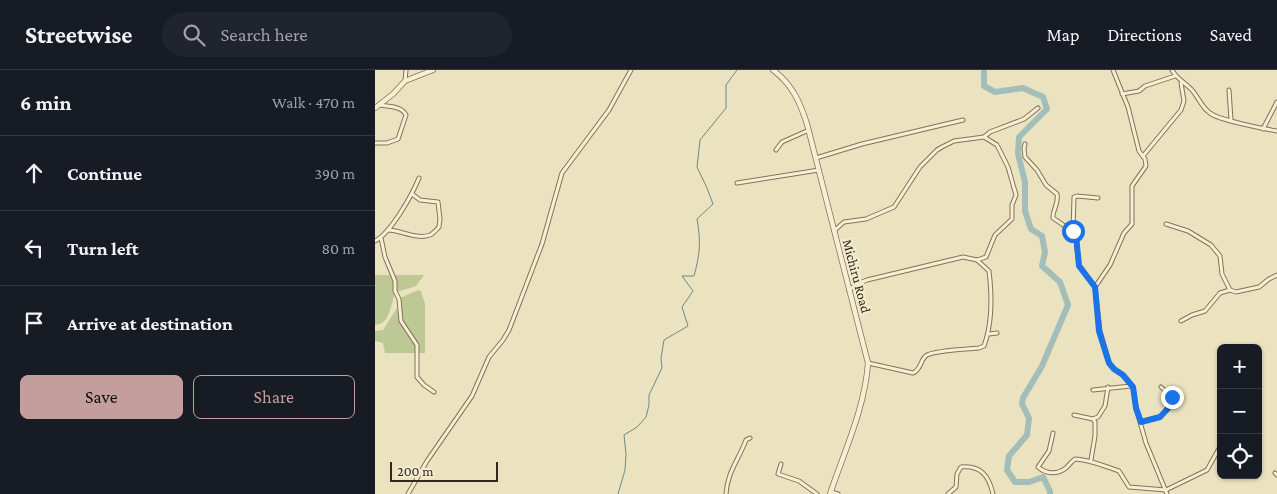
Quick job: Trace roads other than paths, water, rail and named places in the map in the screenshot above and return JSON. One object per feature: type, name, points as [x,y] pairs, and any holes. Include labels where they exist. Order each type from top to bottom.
[{"type":"street","points":[[405,81],[406,70]]},
{"type":"street","points":[[377,107],[405,81],[433,70]]},
{"type":"street","points":[[408,494],[427,461],[472,396],[489,357],[509,330],[542,244],[562,173],[609,110],[631,70]]},
{"type":"street","name":"Michiru Road","points":[[773,70],[783,77],[795,92],[809,130],[868,364],[861,404],[830,493]]},
{"type":"street","points":[[1095,287],[1110,265],[1124,233],[1132,224],[1133,184],[1143,173],[1146,166],[1143,156],[1139,151],[1133,122],[1113,70]]},
{"type":"street","points":[[1172,70],[1175,76],[1191,89],[1210,114],[1217,118],[1277,131]]},
{"type":"street","points":[[1122,94],[1139,91],[1145,86],[1175,76]]},
{"type":"street","points":[[1143,156],[1181,110],[1184,100],[1181,82]]},
{"type":"street","points":[[1229,90],[1231,120]]},
{"type":"street","points":[[1263,129],[1277,102]]},
{"type":"street","points":[[375,143],[387,143],[398,139],[406,115],[403,110],[377,107]]},
{"type":"street","points":[[834,231],[844,222],[871,217],[894,208],[921,168],[937,150],[954,141],[984,137],[990,132],[1024,119],[1038,108]]},
{"type":"street","points":[[816,158],[862,144],[963,120]]},
{"type":"street","points":[[776,150],[782,142],[809,130]]},
{"type":"street","points":[[977,260],[986,257],[995,235],[1012,219],[1016,195],[1004,158],[997,145],[984,137]]},
{"type":"street","points":[[1025,144],[1025,157],[1037,170],[1046,185],[1057,194],[1057,206],[1052,215],[1053,218],[1076,235],[1079,266],[1095,287],[1099,331],[1109,363],[1132,386],[1153,462],[1167,492]]},
{"type":"street","points":[[737,183],[819,170]]},
{"type":"street","points":[[375,241],[381,238],[388,230],[413,194],[419,178]]},
{"type":"street","points":[[388,230],[415,235],[430,235],[439,227],[438,202],[420,200],[413,194]]},
{"type":"street","points":[[1073,231],[1074,197],[1098,198]]},
{"type":"street","points":[[1166,224],[1188,231],[1211,245],[1220,256],[1222,274],[1230,290]]},
{"type":"street","points":[[381,238],[395,283],[395,291],[399,297],[401,321],[417,345],[417,377],[434,392]]},
{"type":"street","points":[[849,290],[867,280],[963,257],[977,260],[989,271],[991,285],[988,334],[982,348],[932,353],[927,355],[916,372],[868,364]]},
{"type":"street","points":[[1181,321],[1205,311],[1218,295],[1230,290],[1236,292],[1259,287],[1269,279],[1277,276]]},
{"type":"street","points":[[988,334],[997,334]]},
{"type":"street","points":[[1093,390],[1132,386]]},
{"type":"street","points":[[1074,415],[1093,419],[1098,417],[1105,406],[1108,387]]},
{"type":"street","points":[[1141,422],[1160,417],[1173,403],[1172,397],[1161,388]]},
{"type":"street","points":[[1091,460],[1096,426],[1093,419]]},
{"type":"street","points":[[1053,433],[1049,451],[1039,465],[1039,468],[1048,473],[1054,473],[1066,468],[1073,460],[1091,460],[1101,466],[1119,471],[1129,487],[1167,492],[1207,470],[1217,452]]},
{"type":"street","points":[[726,494],[727,480],[731,470],[746,440],[750,438]]},
{"type":"street","points":[[781,464],[778,474],[799,481],[817,494]]},
{"type":"street","points":[[952,493],[956,487],[958,470],[961,467],[968,466],[985,474],[993,494]]},
{"type":"street","points":[[1144,494],[1146,489]]},
{"type":"street","points":[[830,493],[838,494]]},
{"type":"waterway","points":[[618,494],[625,470],[624,435],[637,427],[646,417],[649,395],[662,368],[661,358],[664,340],[688,326],[682,307],[693,291],[682,276],[694,276],[699,248],[697,219],[713,204],[697,167],[700,140],[726,108],[726,85],[737,70]]},
{"type":"waterway","points":[[984,70],[984,86],[995,92],[1023,88],[1043,97],[1047,109],[1019,137],[1018,154],[1025,182],[1025,211],[1031,229],[1042,236],[1045,252],[1042,266],[1060,282],[1068,305],[1042,366],[1023,398],[1022,404],[1029,418],[1027,435],[1009,456],[1007,470],[1015,482],[1029,482],[1043,477],[1050,494]]}]
